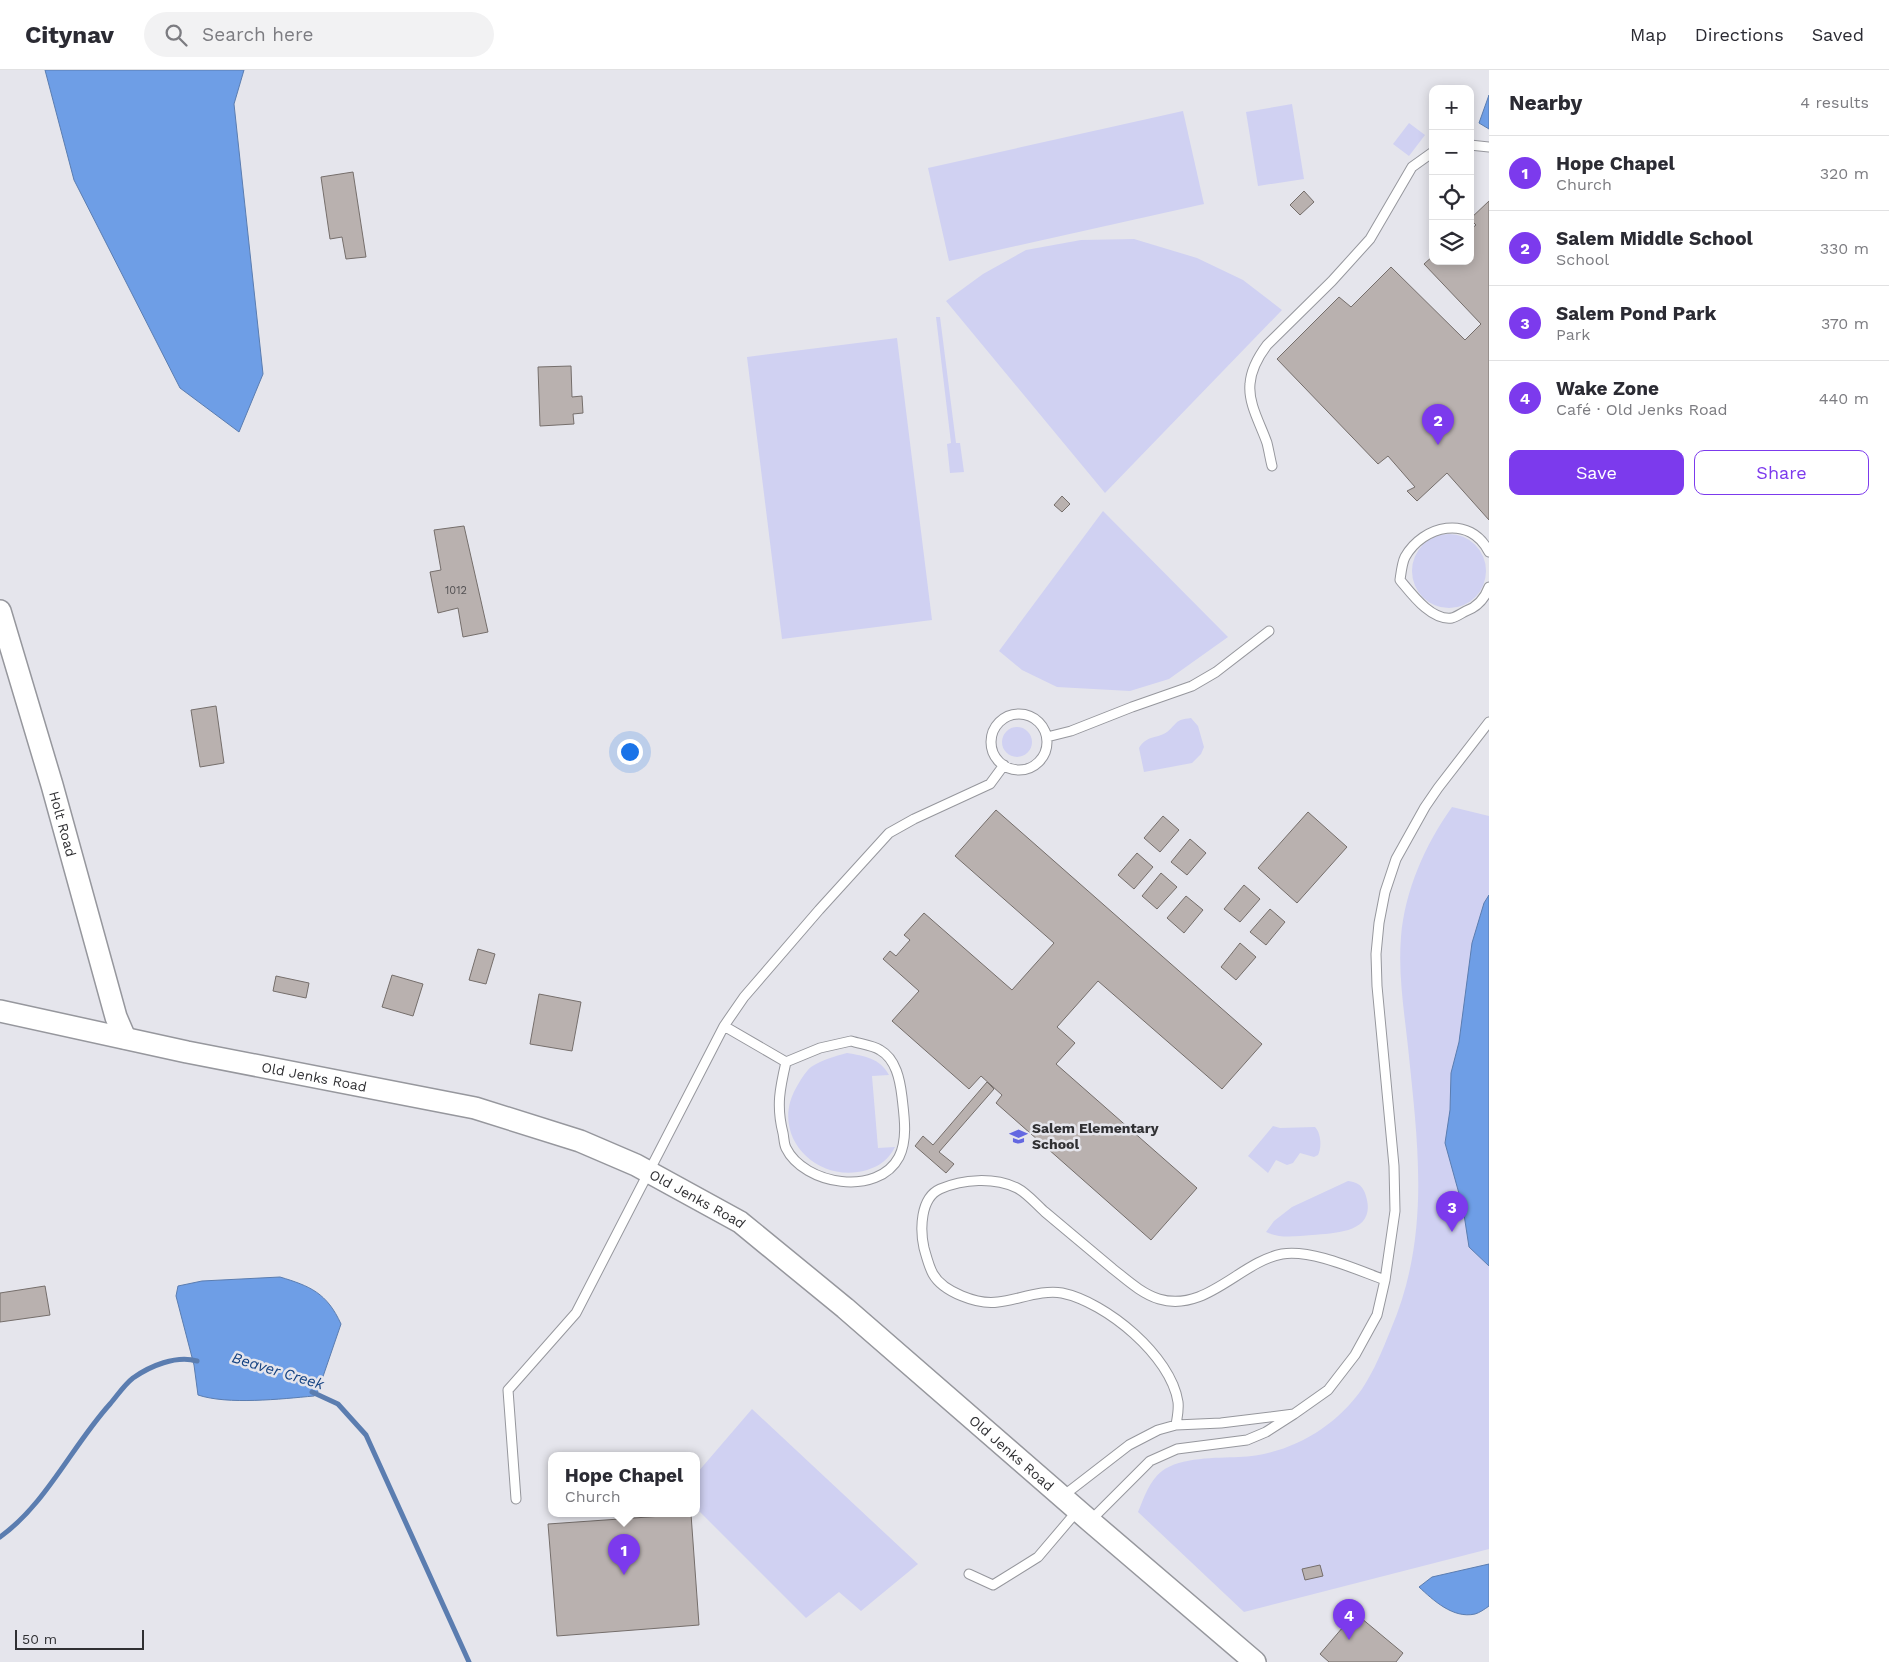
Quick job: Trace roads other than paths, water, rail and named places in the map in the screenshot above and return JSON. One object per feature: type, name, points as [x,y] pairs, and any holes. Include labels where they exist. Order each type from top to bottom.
[{"type":"street","name":"Holt Road","points":[[0,611],[52,785],[116,1018],[125,1038]]},
{"type":"street","name":"Old Jenks Road","points":[[0,1011],[187,1052],[475,1108],[580,1141],[650,1172],[740,1222],[845,1308],[1255,1662]]},
{"type":"lane","points":[[1474,145],[1489,147]]},
{"type":"lane","points":[[1272,466],[1266,442],[1259,426],[1249,384],[1258,357],[1370,239],[1412,167],[1429,155]]},
{"type":"lane","points":[[1489,552],[1485,544],[1473,533],[1454,528],[1442,528],[1428,534],[1416,543],[1404,558],[1400,580],[1425,608],[1442,617],[1452,618],[1474,608],[1487,594],[1489,587]]},
{"type":"lane","points":[[1047,737],[1071,731],[1192,686],[1216,672],[1269,631]]},
{"type":"lane","points":[[1013,714],[1031,716],[1039,721],[1047,737],[1046,749],[1038,762],[1022,770],[1013,769],[997,759],[991,742],[997,724],[1013,714]]},
{"type":"lane","points":[[1077,1509],[1150,1461],[1177,1449],[1247,1440],[1266,1432],[1294,1414],[1328,1390],[1355,1355],[1377,1315],[1385,1280],[1395,1210],[1394,1166],[1377,986],[1376,954],[1379,922],[1385,892],[1396,859],[1438,788],[1489,722]]},
{"type":"lane","points":[[516,1498],[508,1390],[576,1313],[724,1026],[746,996],[819,910],[889,833],[914,819],[990,784],[1004,765]]},
{"type":"lane","points":[[724,1026],[786,1062]]},
{"type":"lane","points":[[851,1041],[880,1050],[895,1065],[901,1089],[904,1121],[899,1158],[886,1172],[871,1179],[847,1182],[826,1179],[804,1169],[786,1148],[780,1120],[778,1094],[786,1062],[820,1048],[851,1041]]},
{"type":"lane","points":[[1176,1426],[1179,1405],[1168,1374],[1133,1333],[1110,1313],[1084,1299],[1059,1292],[996,1303],[977,1302],[953,1292],[933,1275],[924,1247],[923,1212],[937,1191],[958,1182],[991,1181],[1018,1188],[1134,1286],[1159,1300],[1183,1301],[1202,1296],[1270,1258],[1285,1254],[1299,1254],[1324,1259],[1385,1280]]},
{"type":"lane","points":[[969,1574],[992,1585],[1038,1557],[1129,1445],[1158,1430],[1176,1426],[1221,1423],[1294,1414]]},
{"type":"water","points":[[45,70],[244,70],[234,104],[263,374],[239,432],[180,388],[74,180]]},
{"type":"water","points":[[1489,95],[1489,129],[1479,123]]},
{"type":"water","points":[[1489,895],[1489,1266],[1469,1247],[1463,1208],[1445,1143],[1450,1110],[1451,1073],[1459,1042],[1472,943],[1484,903]]},
{"type":"water","points":[[280,1277],[316,1292],[330,1305],[341,1324],[317,1394],[286,1399],[239,1401],[198,1395],[194,1365],[176,1296],[178,1286],[202,1281]]},
{"type":"water","points":[[1489,1564],[1489,1606],[1477,1613],[1467,1615],[1451,1611],[1437,1603],[1419,1587],[1432,1577]]},
{"type":"waterway","name":"Beaver Creek","points":[[0,1537],[31,1508],[96,1420],[130,1381],[147,1369],[163,1363],[181,1359],[197,1361]]},
{"type":"waterway","name":"Beaver Creek","points":[[312,1392],[338,1404],[366,1435],[469,1662]]},
{"type":"place","name":"Salem Middle School","points":[[1438,445]]},
{"type":"place","name":"Salem Elementary School","points":[[1018,1136]]},
{"type":"place","name":"Salem Pond Park","points":[[1452,1232]]},
{"type":"place","name":"Hope Chapel","points":[[624,1575]]},
{"type":"place","name":"Wake Zone","points":[[1349,1640]]}]
